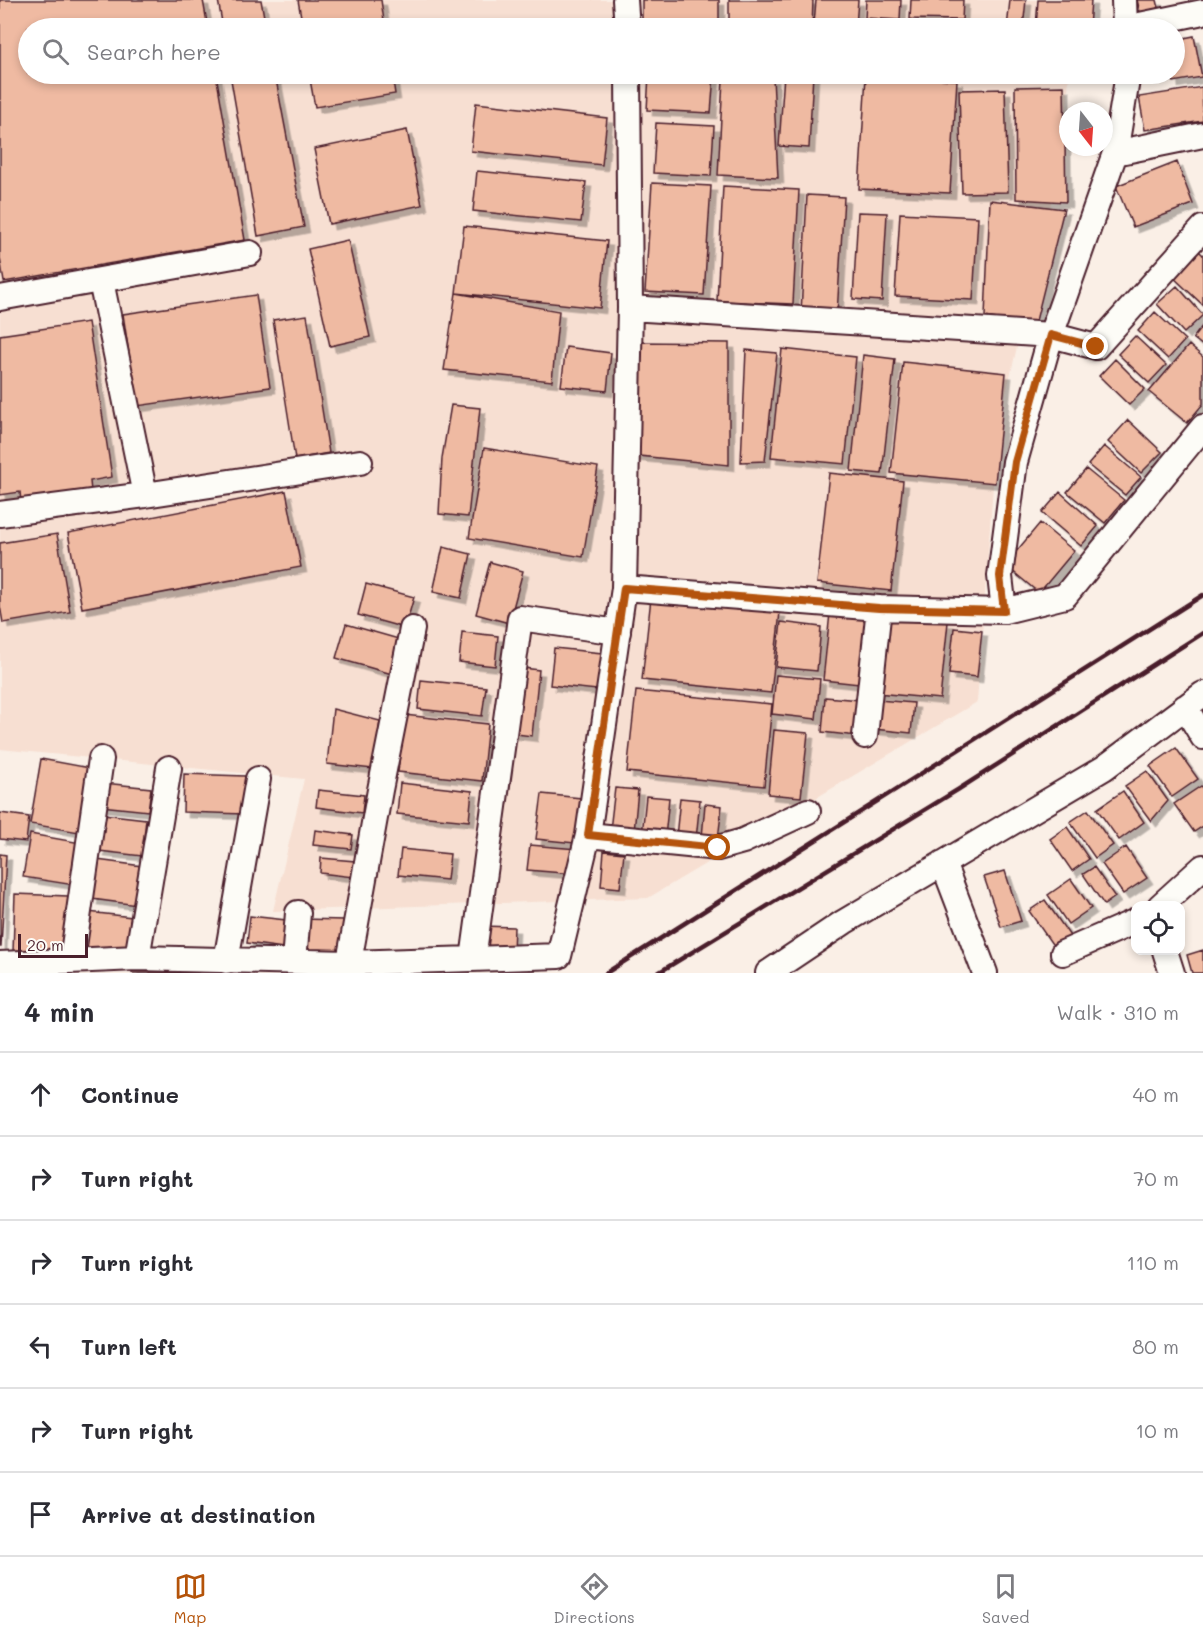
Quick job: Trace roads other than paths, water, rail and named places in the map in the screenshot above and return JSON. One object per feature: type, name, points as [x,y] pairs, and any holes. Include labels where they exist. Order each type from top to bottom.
[{"type":"street","points":[[625,0],[626,18]]},
{"type":"street","points":[[1124,0],[1125,18]]},
{"type":"street","points":[[1174,18],[1203,12]]},
{"type":"street","points":[[0,964],[63,964],[137,958],[214,964],[294,962],[348,968],[473,959],[559,956],[588,835],[624,588],[630,308],[628,84]]},
{"type":"street","points":[[1004,611],[1000,576],[1015,462],[1051,335],[1115,153],[1126,84]]},
{"type":"street","points":[[1115,153],[1203,135]]},
{"type":"street","points":[[630,308],[1051,335],[1096,347],[1203,228]]},
{"type":"street","points":[[0,298],[250,253]]},
{"type":"street","points":[[101,281],[145,495]]},
{"type":"street","points":[[624,588],[879,608],[1004,611],[1065,596],[1203,427]]},
{"type":"street","points":[[0,514],[145,495],[360,462]]},
{"type":"street","points":[[865,736],[879,608]]},
{"type":"street","points":[[473,959],[520,618],[618,632]]},
{"type":"street","points":[[348,968],[412,628]]},
{"type":"street","points":[[768,973],[844,922],[1104,768],[1194,700],[1203,737]]},
{"type":"street","points":[[63,964],[101,759]]},
{"type":"street","points":[[137,958],[169,768]]},
{"type":"street","points":[[214,964],[258,778]]},
{"type":"street","points":[[588,835],[718,848],[742,841],[808,811]]},
{"type":"street","points":[[943,863],[985,973]]},
{"type":"street","points":[[1166,901],[1203,867]]},
{"type":"street","points":[[294,962],[298,913]]},
{"type":"street","points":[[1063,953],[1131,923]]},
{"type":"street","points":[[1166,955],[1172,973]]},
{"type":"railway","points":[[606,973],[1203,595]]},
{"type":"railway","points":[[658,973],[959,789],[1203,633]]}]
